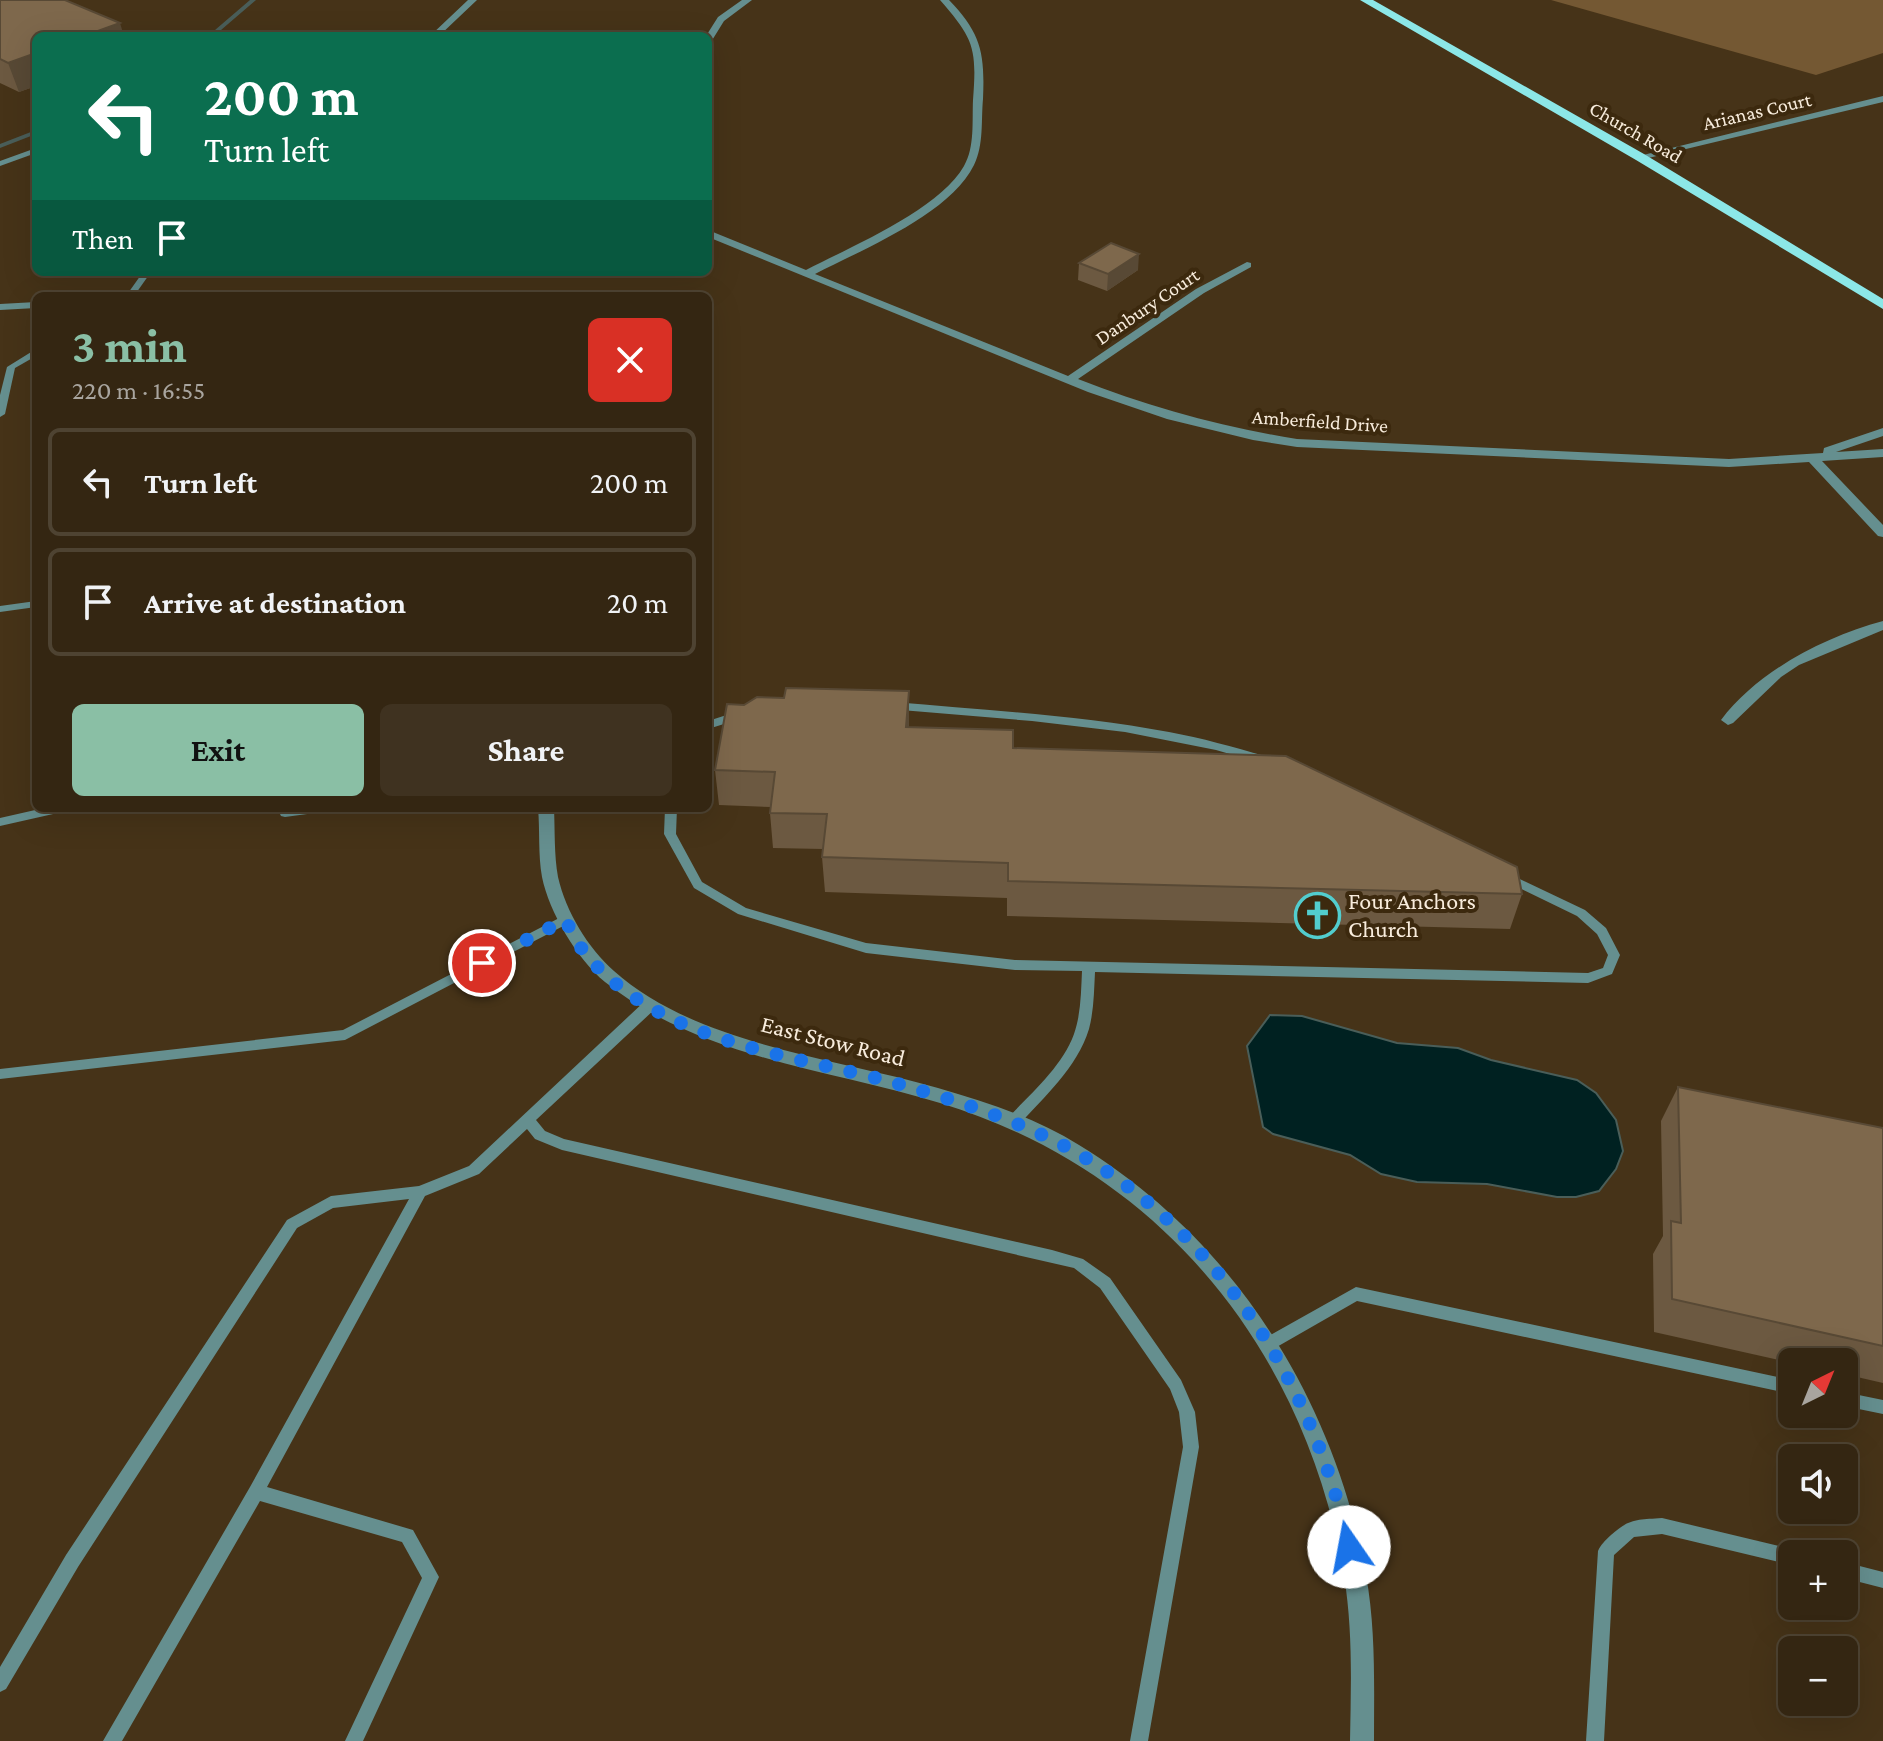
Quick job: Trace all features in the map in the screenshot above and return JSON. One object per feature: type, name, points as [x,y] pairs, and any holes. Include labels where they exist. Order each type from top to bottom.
[{"type":"main road","name":"Church Road","points":[[1365,0],[1640,157],[1883,305]]},
{"type":"street","points":[[438,32],[473,0]]},
{"type":"street","points":[[712,34],[721,19],[748,0]]},
{"type":"street","points":[[806,274],[881,235],[942,197],[954,187],[969,165],[976,130],[978,50],[971,28],[944,0]]},
{"type":"street","name":"Arianas Court","points":[[1640,157],[1883,99]]},
{"type":"street","name":"Amberfield Drive","points":[[712,235],[1125,403],[1207,428],[1297,443],[1669,461],[1771,462],[1883,453]]},
{"type":"street","name":"Danbury Court","points":[[1069,380],[1200,291],[1247,265]]},
{"type":"street","points":[[0,307],[32,305]]},
{"type":"street","name":"Amberfield Drive","points":[[1812,457],[1883,432]]},
{"type":"street","points":[[1812,457],[1883,533]]},
{"type":"street","points":[[1728,720],[1776,674],[1794,662],[1883,625]]},
{"type":"street","name":"East Stow Road","points":[[546,812],[545,847],[549,884],[565,920],[587,955],[621,986],[650,1005],[714,1036],[771,1054],[892,1083],[1013,1122],[1071,1150],[1180,1229],[1270,1343],[1307,1413],[1337,1490],[1355,1576],[1363,1668],[1362,1741]]},
{"type":"lane","points":[[0,164],[32,152]]},
{"type":"lane","points":[[0,414],[11,367],[32,354]]},
{"type":"lane","points":[[0,609],[32,605]]},
{"type":"lane","points":[[883,706],[1130,729],[1215,744],[1276,764]]},
{"type":"lane","points":[[712,724],[750,713]]},
{"type":"lane","points":[[0,822],[44,812]]},
{"type":"lane","points":[[671,812],[670,834],[698,885],[742,911],[866,948],[1015,965],[1588,978],[1608,971],[1614,955],[1602,931],[1581,913],[1497,872]]},
{"type":"lane","points":[[0,1074],[345,1035],[565,920]]},
{"type":"lane","points":[[1013,1122],[1063,1065],[1078,1041],[1084,1018],[1089,966]]},
{"type":"lane","points":[[0,1683],[72,1561],[292,1224],[331,1202],[420,1192],[474,1170],[650,1005]]},
{"type":"lane","points":[[527,1119],[540,1135],[562,1144],[1052,1256],[1078,1263],[1105,1283],[1176,1385],[1187,1412],[1191,1447],[1139,1741]]},
{"type":"lane","points":[[112,1741],[256,1492],[420,1192]]},
{"type":"lane","points":[[1270,1343],[1356,1294],[1778,1384]]},
{"type":"lane","points":[[1858,1402],[1883,1407]]},
{"type":"lane","points":[[256,1492],[407,1536],[431,1577],[354,1741]]},
{"type":"lane","points":[[1595,1741],[1606,1551],[1630,1529],[1662,1526],[1778,1554]]},
{"type":"lane","points":[[1858,1574],[1883,1580]]},
{"type":"shaded area","points":[[1551,0],[1883,0],[1883,53],[1816,75]]},
{"type":"water","points":[[1270,1015],[1302,1016],[1397,1043],[1458,1048],[1491,1060],[1577,1080],[1596,1093],[1616,1120],[1623,1151],[1616,1169],[1599,1191],[1576,1197],[1557,1197],[1487,1184],[1417,1182],[1381,1174],[1350,1155],[1273,1134],[1263,1127],[1247,1046]]},
{"type":"building","points":[[0,0],[65,0],[120,23],[95,32],[32,32],[32,54],[8,63],[0,59]]},
{"type":"building","points":[[1111,243],[1139,254],[1108,274],[1079,263]]},
{"type":"building","points":[[786,688],[909,691],[906,727],[1013,730],[1013,748],[1286,756],[1517,867],[1522,894],[1008,881],[1008,863],[822,857],[827,814],[770,813],[775,772],[715,770],[727,704],[744,705],[757,697],[784,698]]},
{"type":"building","points":[[1678,1087],[1883,1128],[1883,1346],[1672,1299],[1671,1221],[1681,1223]]},
{"type":"waterway","points":[[216,32],[253,0]]},
{"type":"waterway","points":[[0,146],[32,134]]},
{"type":"place","name":"Four Anchors Church","points":[[1317,915]]},
{"type":"route","points":[[482,963],[565,920],[587,955],[621,986],[663,1014],[714,1036],[771,1054],[892,1083],[1013,1122],[1071,1150],[1126,1187],[1180,1229],[1270,1343],[1307,1413],[1337,1490],[1349,1547]]}]
